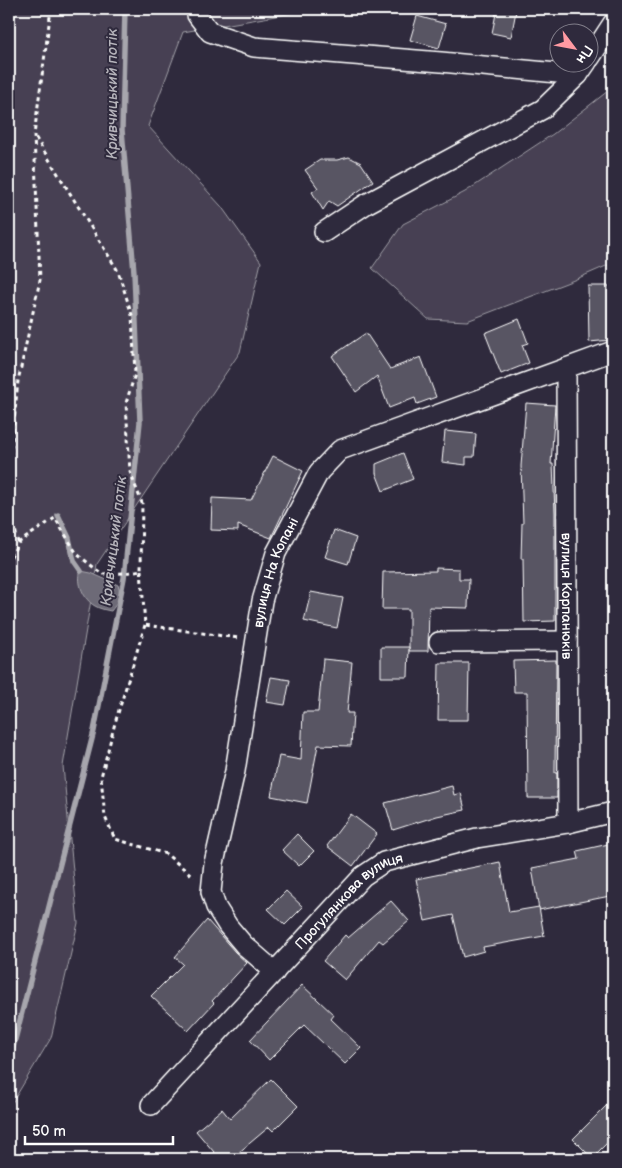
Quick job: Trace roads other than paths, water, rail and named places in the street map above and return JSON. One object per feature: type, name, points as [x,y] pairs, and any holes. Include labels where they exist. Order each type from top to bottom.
[{"type":"street","points":[[197,9],[197,15],[210,32],[254,47],[441,62],[550,67]]},
{"type":"street","points":[[600,42],[613,22]]},
{"type":"street","points":[[324,232],[366,204],[543,109],[579,72]]},
{"type":"street","name":"вулиця На Копані","points":[[275,972],[244,945],[228,926],[216,907],[211,892],[214,862],[235,771],[262,601],[276,553],[319,472],[340,450],[613,352]]},
{"type":"street","name":"вулиця Корпанюків","points":[[566,368],[568,822]]},
{"type":"street","points":[[439,642],[567,641]]},
{"type":"street","name":"Прогулянкова вулиця","points":[[151,1105],[363,876],[384,862],[477,838],[613,812]]},
{"type":"waterway","name":"Кривчицький потік","points":[[9,1063],[94,731],[124,578],[140,422],[134,272],[122,130],[125,9]]},
{"type":"waterway","points":[[58,515],[69,538],[74,561],[81,571]]}]
